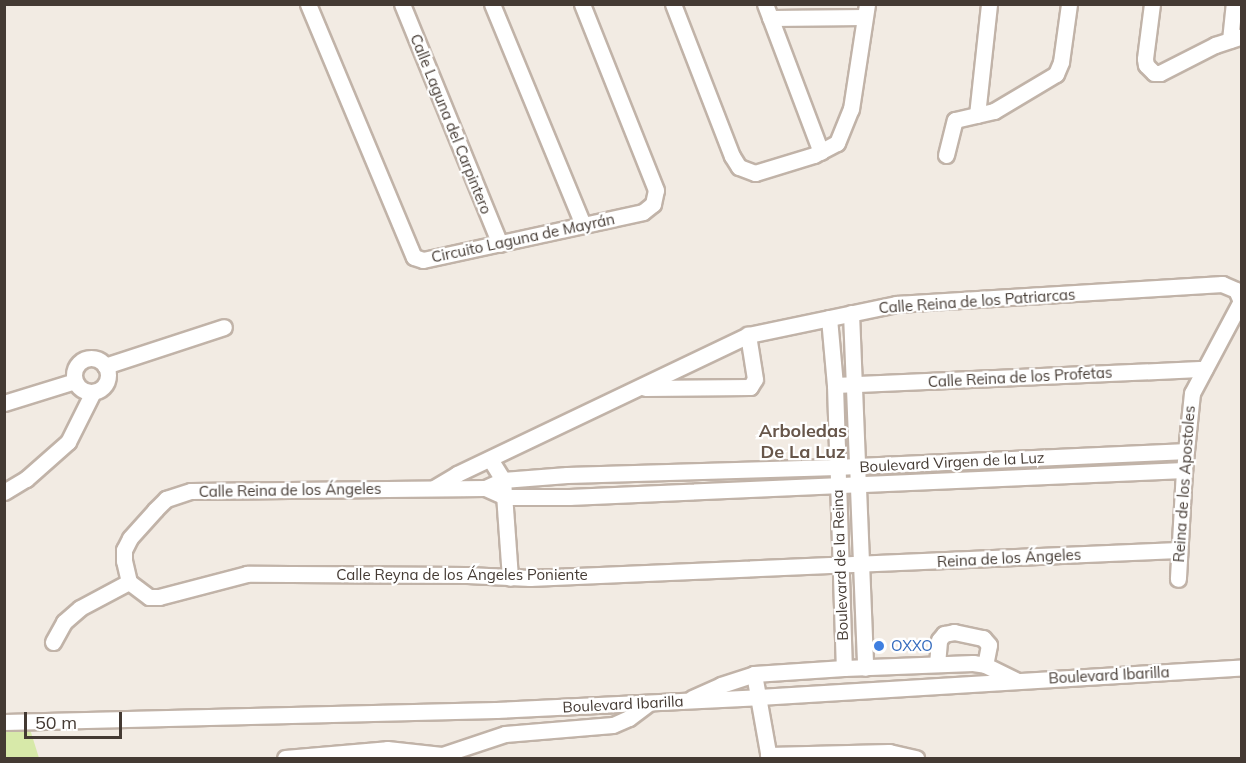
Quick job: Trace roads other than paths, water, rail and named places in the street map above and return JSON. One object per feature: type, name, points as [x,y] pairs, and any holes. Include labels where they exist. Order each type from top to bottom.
[{"type":"street","name":"Circuito Laguna de Mayrán","points":[[308,4],[414,257],[423,260],[644,212],[653,204],[657,195],[582,4]]},
{"type":"street","name":"Calle Laguna del Carpintero","points":[[402,4],[500,244]]},
{"type":"street","points":[[492,4],[583,225]]},
{"type":"street","points":[[673,4],[732,156],[739,167],[756,172],[821,153],[837,143],[851,109],[865,11],[768,11],[821,153]]},
{"type":"street","points":[[977,115],[976,101],[989,4]]},
{"type":"street","points":[[945,155],[955,120],[994,111],[1056,74],[1061,62],[1069,4]]},
{"type":"street","points":[[1152,4],[1145,59],[1146,64],[1154,73],[1160,73],[1236,38],[1234,4]]},
{"type":"street","name":"Calle Reina de los Patriarcas","points":[[490,459],[642,388],[748,335],[896,304],[1222,284],[1232,287],[1239,294]]},
{"type":"street","name":"Reina de los Apostoles","points":[[1178,579],[1184,470],[1192,393],[1240,305],[1239,294]]},
{"type":"street","name":"Boulevard de la Reina","points":[[851,313],[865,668]]},
{"type":"street","name":"Boulevard de la Reina","points":[[830,318],[835,385],[844,668]]},
{"type":"street","points":[[105,366],[224,327]]},
{"type":"street","points":[[642,388],[750,387],[755,379],[748,335]]},
{"type":"street","points":[[4,492],[26,479],[69,442],[93,392],[106,383],[105,366],[96,358],[85,358],[76,366],[75,381],[82,390],[93,392]]},
{"type":"street","name":"Calle Reina de los Profetas","points":[[835,385],[1205,369]]},
{"type":"street","points":[[4,403],[75,381]]},
{"type":"street","name":"Boulevard Virgen de la Luz","points":[[503,480],[1186,451]]},
{"type":"street","points":[[490,459],[503,480],[510,578]]},
{"type":"street","name":"Calle Reina de los Ángeles","points":[[434,488],[490,459]]},
{"type":"street","name":"Boulevard Virgen de la Luz","points":[[505,497],[569,497],[1184,470]]},
{"type":"street","name":"Calle Reina de los Ángeles","points":[[129,582],[124,550],[130,538],[166,499],[177,494],[191,491],[485,488],[503,480]]},
{"type":"street","name":"Calle Reina de los Ángeles","points":[[485,488],[505,497]]},
{"type":"street","name":"Reina de los Ángeles","points":[[839,566],[1178,550]]},
{"type":"street","name":"Calle Reyna de los Ángeles Poniente","points":[[129,582],[149,597],[159,597],[247,574],[467,575],[510,578],[839,566]]},
{"type":"street","points":[[53,642],[64,622],[80,608],[129,582]]},
{"type":"street","points":[[937,664],[939,640],[944,634],[954,633],[983,638],[989,645],[985,665]]},
{"type":"street","points":[[686,702],[721,685],[754,674],[844,668],[937,664],[985,665],[1016,680]]},
{"type":"street","name":"Boulevard Ibarilla","points":[[4,722],[409,713],[686,702],[1242,667]]},
{"type":"street","points":[[754,674],[768,757],[889,752],[916,759]]},
{"type":"street","points":[[285,759],[387,749],[442,755],[505,734],[613,724],[629,718],[649,703]]},
{"type":"place","name":"OXXO","points":[[879,646]]},
{"type":"district","name":"Arboledas De La Luz","points":[[803,442]]}]
